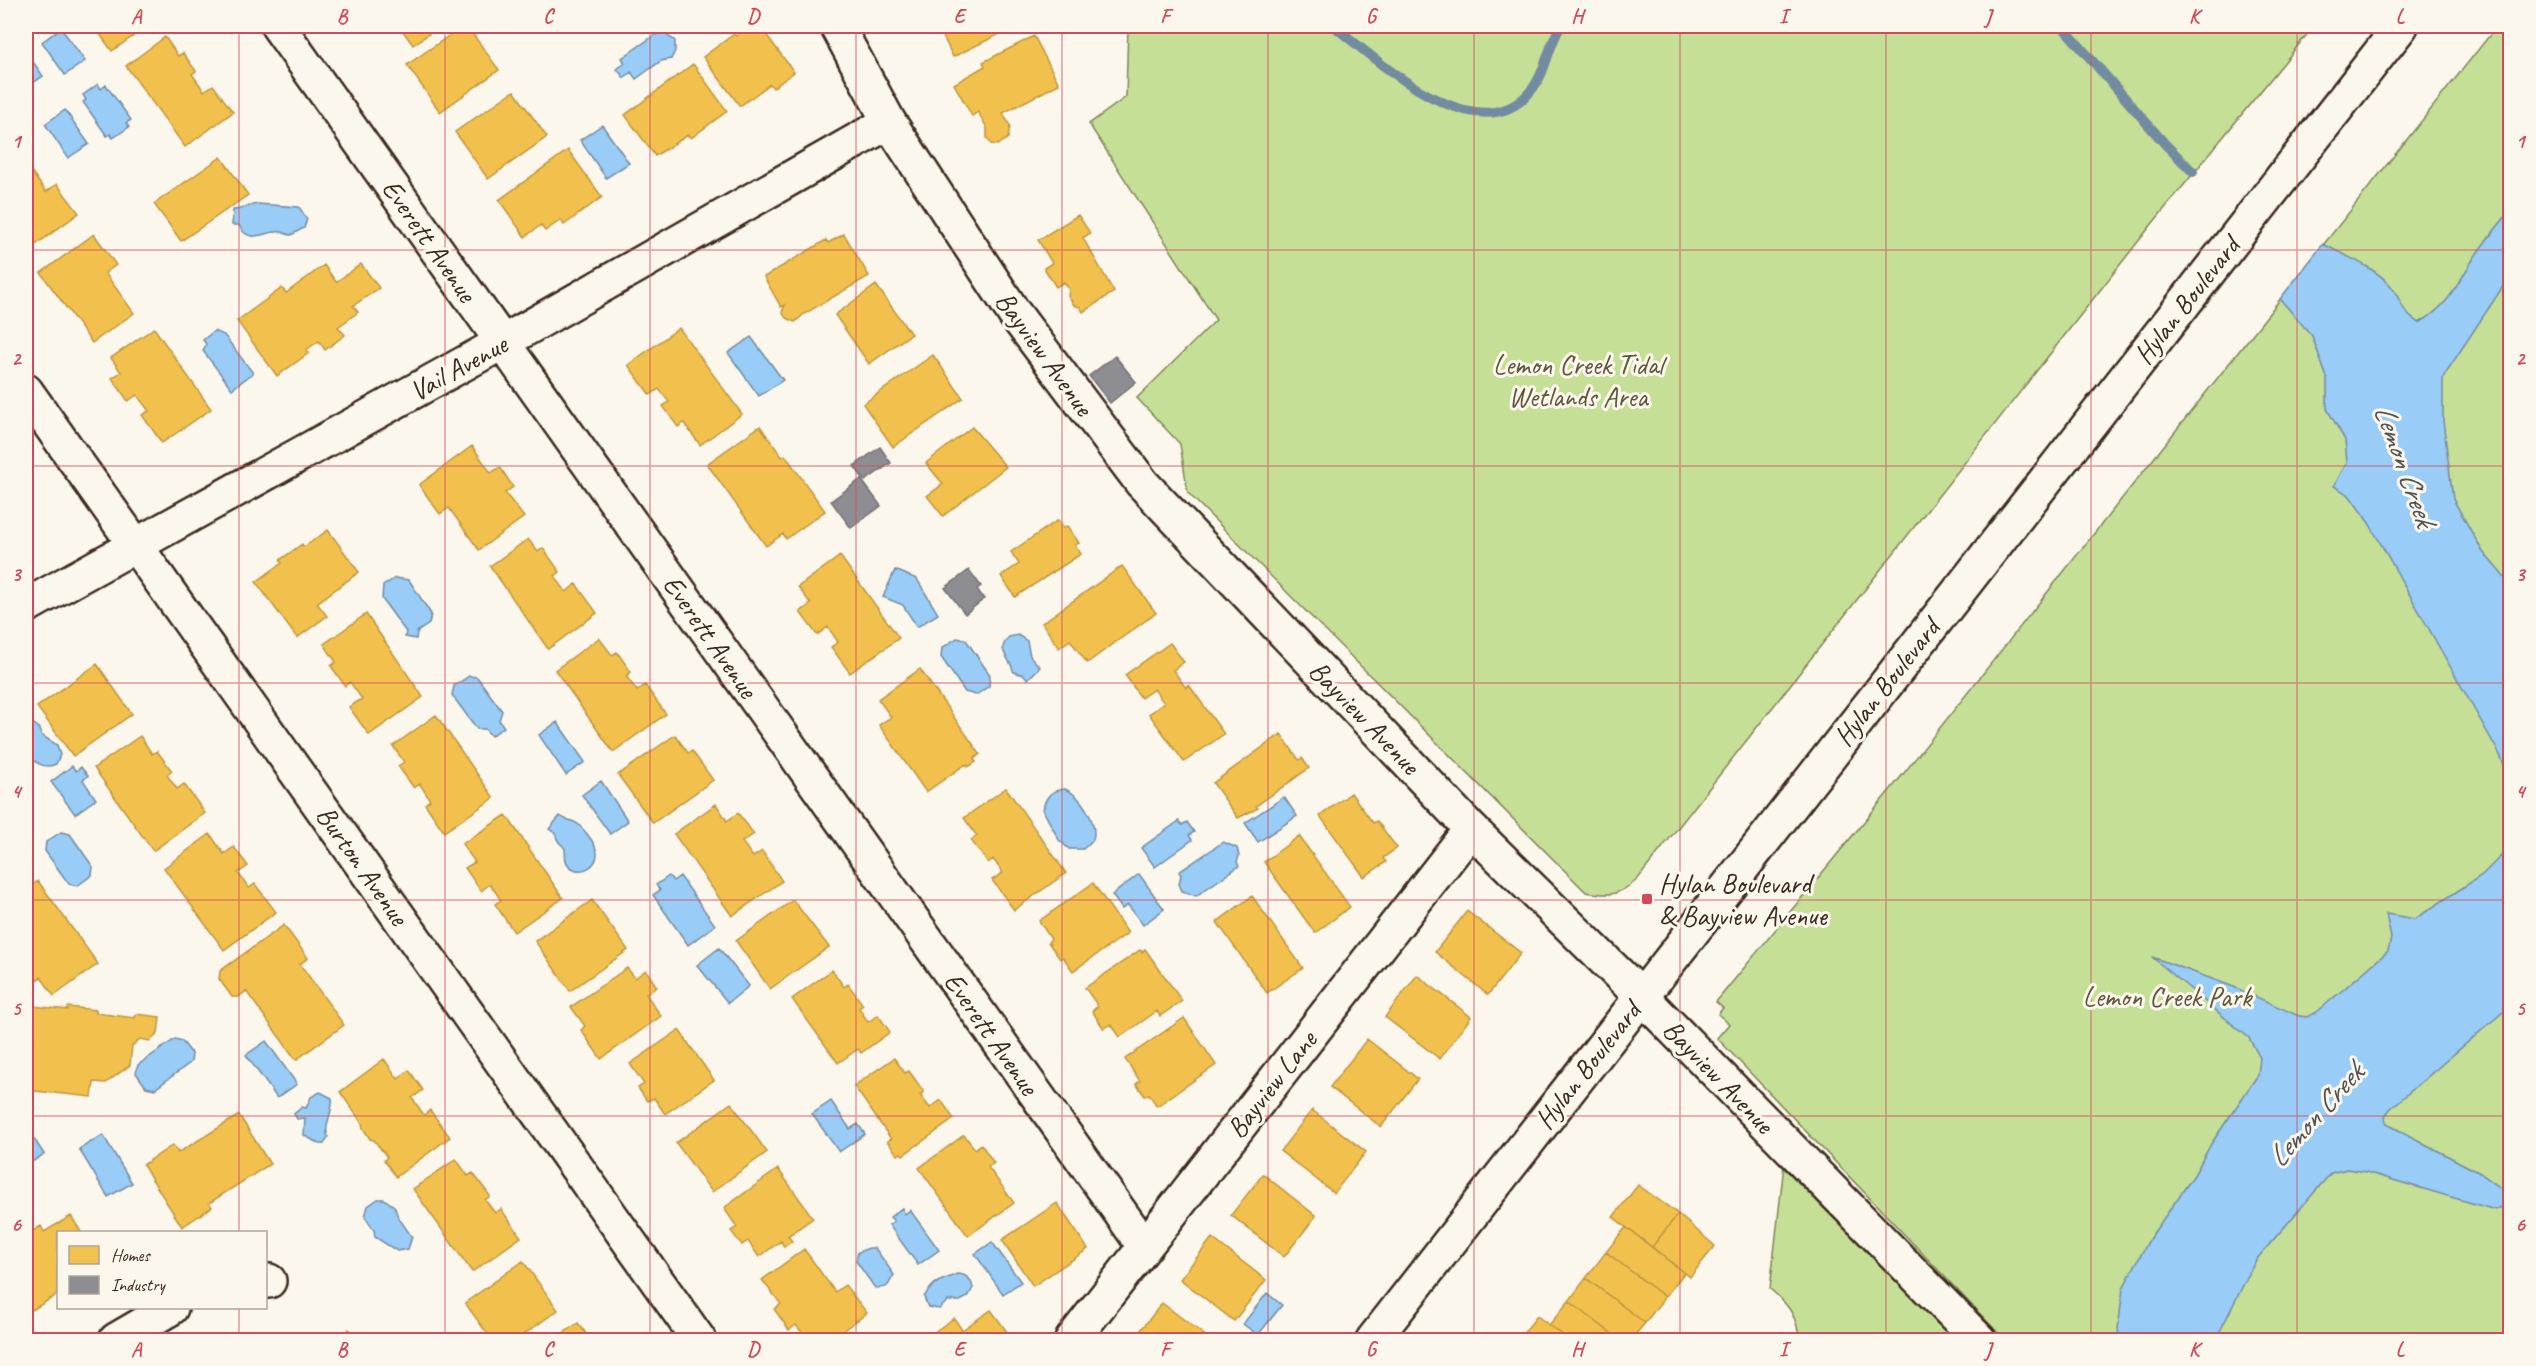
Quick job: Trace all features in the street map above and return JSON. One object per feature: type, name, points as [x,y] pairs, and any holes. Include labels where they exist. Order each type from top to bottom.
[{"type":"street","name":"Everett Avenue","points":[[278,26],[1144,1246]]},
{"type":"street","name":"Bayview Avenue","points":[[837,26],[889,122],[1014,313],[1142,483],[1471,829],[1640,995],[1979,1341]]},
{"type":"street","name":"Hylan Boulevard","points":[[1373,1341],[1640,995],[2401,26]]},
{"type":"street","name":"Vail Avenue","points":[[26,606],[503,342],[889,122]]},
{"type":"street","name":"Burton Avenue","points":[[26,391],[699,1341]]},
{"type":"street","name":"Bayview Lane","points":[[1072,1341],[1471,829]]},
{"type":"street","points":[[116,1341],[169,1309]]},
{"type":"green space","name":"Lemon Creek Tidal Wetlands Area","points":[[1128,26],[2314,26],[2152,224],[1637,880],[1619,892],[1602,894],[1586,892],[1188,493],[1180,444],[1137,398],[1216,320],[1089,124],[1126,97]]},
{"type":"green space","name":"Lemon Creek Park","points":[[2497,26],[2510,26],[2510,1340],[2005,1340],[1717,1038],[1729,1024],[1718,1014],[1723,1008],[1716,1002],[1900,778]]},
{"type":"green space","points":[[1784,1165],[1957,1340],[1799,1340],[1797,1324],[1791,1312],[1770,1289]]},
{"type":"water","points":[[61,28],[85,61],[65,75],[42,42]]},
{"type":"water","points":[[664,33],[675,41],[675,51],[671,59],[661,61],[636,79],[631,72],[624,78],[617,69],[625,63],[622,58],[655,35]]},
{"type":"water","points":[[26,52],[43,76],[26,88]]},
{"type":"water","points":[[98,84],[101,89],[106,85],[131,120],[126,123],[129,127],[113,138],[110,134],[107,136],[83,102],[86,100],[83,95]]},
{"type":"water","points":[[65,110],[89,144],[68,158],[45,124]]},
{"type":"water","points":[[602,125],[629,163],[606,178],[580,140]]},
{"type":"water","points":[[258,204],[299,207],[307,219],[304,228],[291,235],[276,232],[253,236],[248,235],[239,225],[232,225],[233,210]]},
{"type":"water","points":[[2510,211],[2510,276],[2443,377],[2443,420],[2453,499],[2483,552],[2510,584],[2510,779],[2499,753],[2369,523],[2349,495],[2334,486],[2347,462],[2345,440],[2327,409],[2327,378],[2312,336],[2280,299],[2323,244],[2377,273],[2391,286],[2408,315],[2419,323],[2447,300],[2482,246]]},
{"type":"water","points":[[214,331],[224,335],[253,373],[232,389],[203,351],[206,344],[203,340]]},
{"type":"water","points":[[751,337],[783,380],[759,396],[728,353]]},
{"type":"water","points":[[895,570],[917,579],[938,614],[917,627],[903,605],[883,597]]},
{"type":"water","points":[[395,578],[409,580],[431,614],[429,624],[417,632],[416,639],[405,637],[406,632],[382,599],[383,586]]},
{"type":"water","points":[[1018,635],[1027,641],[1030,656],[1040,667],[1028,679],[1014,672],[1003,648],[1009,637]]},
{"type":"water","points":[[957,638],[966,640],[990,675],[989,686],[976,695],[965,692],[941,657],[942,648]]},
{"type":"water","points":[[469,676],[477,677],[502,711],[499,720],[504,727],[491,736],[485,729],[477,729],[452,695],[454,686]]},
{"type":"water","points":[[31,722],[38,727],[41,735],[57,745],[60,755],[56,764],[42,765],[28,753],[25,732],[26,723]]},
{"type":"water","points":[[557,722],[585,762],[566,775],[539,735]]},
{"type":"water","points":[[72,766],[76,771],[81,767],[88,776],[83,780],[96,799],[75,814],[51,782]]},
{"type":"water","points":[[601,781],[628,821],[610,834],[582,795]]},
{"type":"water","points":[[1065,789],[1077,797],[1091,818],[1093,840],[1083,849],[1069,849],[1059,840],[1043,810],[1045,801],[1050,795]]},
{"type":"water","points":[[1284,797],[1297,816],[1258,842],[1245,823]]},
{"type":"water","points":[[560,816],[578,824],[593,843],[597,855],[588,868],[577,870],[571,868],[567,863],[565,849],[558,841],[556,834],[549,829]]},
{"type":"water","points":[[1179,821],[1182,825],[1187,822],[1194,832],[1189,835],[1192,840],[1155,867],[1141,848]]},
{"type":"water","points":[[61,832],[70,834],[93,867],[92,875],[77,886],[69,884],[45,851],[46,842]]},
{"type":"water","points":[[1223,842],[1237,848],[1239,866],[1196,896],[1182,891],[1179,884],[1181,875],[1179,872]]},
{"type":"water","points":[[2510,847],[2510,1006],[2390,1109],[2385,1116],[2386,1122],[2391,1126],[2480,1173],[2502,1189],[2508,1204],[2495,1210],[2366,1172],[2347,1169],[2331,1173],[2256,1260],[2220,1331],[2222,1340],[2120,1340],[2118,1330],[2123,1288],[2150,1238],[2194,1175],[2211,1144],[2258,1075],[2260,1058],[2249,1038],[2152,957],[2234,987],[2299,1016],[2308,1017],[2317,1012],[2388,951],[2391,938],[2386,914],[2415,919],[2482,875]]},
{"type":"water","points":[[1139,874],[1164,909],[1143,925],[1128,905],[1122,909],[1112,895]]},
{"type":"water","points":[[669,876],[673,881],[680,876],[715,925],[688,945],[653,895],[660,890],[656,885]]},
{"type":"water","points":[[719,948],[749,986],[728,1003],[697,965]]},
{"type":"water","points":[[175,1039],[182,1041],[192,1054],[191,1062],[155,1089],[146,1087],[136,1073],[138,1065]]},
{"type":"water","points":[[266,1041],[297,1084],[277,1098],[246,1055]]},
{"type":"water","points":[[320,1092],[332,1098],[327,1128],[328,1137],[324,1144],[319,1144],[304,1135],[305,1118],[297,1119],[294,1114],[302,1107],[306,1108],[311,1097]]},
{"type":"water","points":[[831,1101],[850,1129],[858,1124],[865,1134],[839,1152],[812,1114]]},
{"type":"water","points":[[30,1133],[44,1154],[26,1166],[26,1136]]},
{"type":"water","points":[[103,1135],[132,1183],[108,1197],[79,1149]]},
{"type":"water","points":[[378,1199],[384,1199],[394,1206],[398,1217],[412,1237],[408,1249],[397,1251],[375,1237],[374,1230],[365,1217],[368,1206]]},
{"type":"water","points":[[902,1208],[905,1214],[910,1210],[939,1250],[918,1265],[889,1225],[894,1221],[890,1217]]},
{"type":"water","points":[[992,1242],[1021,1282],[1003,1294],[975,1254]]},
{"type":"water","points":[[875,1248],[894,1275],[888,1286],[884,1288],[875,1288],[856,1261],[858,1252]]},
{"type":"water","points":[[957,1274],[965,1276],[971,1282],[973,1288],[968,1297],[960,1301],[948,1301],[939,1309],[928,1307],[924,1297],[932,1286]]},
{"type":"water","points":[[1267,1293],[1282,1305],[1258,1335],[1243,1324]]},
{"type":"building: Homes","points":[[94,26],[148,26],[112,51]]},
{"type":"building: Homes","points":[[392,26],[440,26],[413,45],[400,27],[395,30]]},
{"type":"building: Homes","points":[[463,26],[467,26],[499,70],[440,112],[407,65]]},
{"type":"building: Homes","points":[[750,26],[760,26],[794,72],[773,88],[770,84],[740,106],[703,57],[734,34],[736,36]]},
{"type":"building: Homes","points":[[938,26],[1016,26],[953,57]]},
{"type":"building: Homes","points":[[1034,36],[1059,84],[1003,113],[1010,126],[1008,138],[998,145],[991,144],[987,138],[987,128],[978,112],[972,116],[954,84],[985,66],[983,62]]},
{"type":"building: Homes","points":[[165,37],[178,56],[183,53],[196,71],[192,74],[204,91],[213,85],[233,112],[185,147],[126,66]]},
{"type":"building: Homes","points":[[693,64],[727,111],[691,138],[688,135],[655,156],[625,115]]},
{"type":"building: Homes","points":[[514,91],[547,137],[488,179],[455,132]]},
{"type":"building: Homes","points":[[568,150],[602,197],[564,225],[561,220],[545,231],[541,225],[525,237],[499,200]]},
{"type":"building: Homes","points":[[221,157],[248,195],[181,241],[154,204]]},
{"type":"building: Homes","points":[[26,164],[46,192],[57,184],[79,213],[26,252]]},
{"type":"building: Homes","points":[[1078,215],[1090,233],[1083,238],[1114,292],[1083,312],[1068,296],[1069,290],[1064,282],[1056,287],[1044,268],[1052,263],[1038,240]]},
{"type":"building: Homes","points":[[94,234],[116,265],[105,273],[134,313],[92,343],[41,273]]},
{"type":"building: Homes","points":[[844,234],[869,276],[804,314],[795,322],[786,318],[782,312],[785,305],[781,307],[764,277],[826,240],[828,243]]},
{"type":"building: Homes","points":[[361,264],[379,288],[353,306],[358,312],[338,327],[345,335],[325,350],[319,341],[306,350],[309,353],[277,376],[237,321],[282,288],[286,293],[324,265],[336,282]]},
{"type":"building: Homes","points":[[876,285],[911,334],[869,364],[835,315]]},
{"type":"building: Homes","points":[[154,328],[211,409],[162,443],[142,415],[149,411],[137,395],[128,401],[112,378],[121,372],[111,358]]},
{"type":"building: Homes","points":[[679,328],[742,414],[700,445],[684,423],[678,427],[663,406],[669,402],[659,389],[650,395],[628,365]]},
{"type":"building: Homes","points":[[933,355],[963,398],[893,447],[863,404]]},
{"type":"building: Homes","points":[[760,426],[782,457],[785,455],[825,511],[786,539],[783,534],[766,546],[707,464]]},
{"type":"building: Homes","points":[[972,427],[1006,467],[943,516],[927,496],[943,484],[926,463]]},
{"type":"building: Homes","points":[[472,446],[491,473],[500,467],[513,487],[505,493],[524,517],[479,550],[449,508],[440,514],[419,485]]},
{"type":"building: Homes","points":[[1058,520],[1063,528],[1067,526],[1079,543],[1075,545],[1081,554],[1015,597],[1001,576],[1019,564],[1011,552]]},
{"type":"building: Homes","points":[[328,530],[359,572],[317,603],[327,616],[297,638],[256,582],[282,563],[280,560],[302,544],[304,547]]},
{"type":"building: Homes","points":[[528,539],[538,552],[543,548],[560,572],[555,576],[566,592],[576,584],[597,613],[548,649],[490,566]]},
{"type":"building: Homes","points":[[840,556],[899,638],[850,673],[831,647],[838,642],[828,627],[817,635],[800,612],[811,604],[798,587]]},
{"type":"building: Homes","points":[[1122,566],[1156,613],[1087,663],[1070,640],[1059,648],[1042,623]]},
{"type":"building: Homes","points":[[366,614],[423,697],[369,735],[349,707],[362,699],[350,682],[345,686],[331,666],[336,662],[324,644]]},
{"type":"building: Homes","points":[[599,638],[612,655],[617,652],[631,672],[626,676],[637,691],[645,685],[666,714],[613,752],[555,670]]},
{"type":"building: Homes","points":[[1170,643],[1184,662],[1173,670],[1186,688],[1189,685],[1224,734],[1184,762],[1149,714],[1164,703],[1154,689],[1141,698],[1125,675]]},
{"type":"building: Homes","points":[[97,664],[132,714],[73,756],[37,707]]},
{"type":"building: Homes","points":[[920,669],[980,754],[974,759],[976,762],[968,767],[966,764],[926,792],[879,725],[891,717],[878,699]]},
{"type":"building: Homes","points":[[436,715],[494,798],[444,832],[425,804],[430,800],[420,784],[414,788],[398,766],[404,762],[393,746]]},
{"type":"building: Homes","points":[[1281,734],[1299,760],[1302,758],[1309,768],[1256,806],[1258,808],[1238,818],[1213,783]]},
{"type":"building: Homes","points":[[675,735],[688,753],[692,751],[713,780],[653,823],[618,775]]},
{"type":"building: Homes","points":[[140,736],[152,754],[157,751],[172,771],[167,775],[177,789],[184,784],[205,813],[153,851],[94,768]]},
{"type":"building: Homes","points":[[1006,788],[1066,873],[1014,910],[992,880],[1003,873],[993,859],[988,863],[971,840],[977,836],[964,818]]},
{"type":"building: Homes","points":[[1351,793],[1373,823],[1377,821],[1397,848],[1383,858],[1386,862],[1364,877],[1320,816]]},
{"type":"building: Homes","points":[[716,804],[727,821],[738,813],[754,834],[742,842],[753,857],[762,851],[782,881],[732,916],[674,834]]},
{"type":"building: Homes","points":[[506,815],[563,898],[514,932],[495,904],[501,900],[490,884],[481,891],[465,868],[475,862],[462,844]]},
{"type":"building: Homes","points":[[210,834],[224,854],[234,847],[248,866],[238,873],[249,888],[255,884],[276,912],[224,950],[164,868]]},
{"type":"building: Homes","points":[[1299,836],[1350,907],[1315,933],[1264,862]]},
{"type":"building: Homes","points":[[38,881],[98,964],[54,996],[41,977],[37,980],[26,964],[26,890]]},
{"type":"building: Homes","points":[[1093,883],[1128,933],[1073,971],[1063,957],[1060,959],[1048,942],[1051,939],[1039,921]]},
{"type":"building: Homes","points":[[1252,896],[1303,968],[1267,993],[1217,922]]},
{"type":"building: Homes","points":[[592,900],[628,950],[570,991],[535,941]]},
{"type":"building: Homes","points":[[793,900],[829,947],[770,989],[736,941]]},
{"type":"building: Homes","points":[[1467,911],[1521,953],[1488,995],[1435,952]]},
{"type":"building: Homes","points":[[284,925],[308,958],[300,964],[344,1025],[296,1060],[246,991],[239,997],[232,997],[219,979],[220,971]]},
{"type":"building: Homes","points":[[1145,949],[1182,1001],[1160,1016],[1157,1011],[1120,1037],[1111,1024],[1104,1029],[1092,1011],[1098,1006],[1085,988],[1140,950],[1142,952]]},
{"type":"building: Homes","points":[[627,968],[635,978],[646,970],[657,987],[646,994],[661,1016],[601,1059],[581,1030],[585,1026],[571,1007]]},
{"type":"building: Homes","points":[[832,970],[844,987],[848,984],[863,1005],[859,1008],[868,1022],[878,1015],[890,1032],[861,1053],[858,1049],[838,1063],[792,999]]},
{"type":"building: Homes","points":[[1417,975],[1471,1017],[1440,1059],[1385,1017]]},
{"type":"building: Homes","points":[[33,1006],[96,1010],[96,1013],[135,1018],[136,1014],[160,1017],[158,1034],[150,1041],[140,1039],[132,1046],[130,1065],[106,1083],[94,1082],[92,1097],[26,1090],[26,1056],[31,1056],[34,1035],[30,1034]]},
{"type":"building: Homes","points":[[1184,1018],[1216,1065],[1157,1106],[1149,1094],[1145,1096],[1136,1084],[1140,1081],[1125,1059]]},
{"type":"building: Homes","points":[[679,1030],[714,1080],[665,1114],[654,1098],[647,1101],[638,1088],[644,1084],[630,1064]]},
{"type":"building: Homes","points":[[1367,1039],[1418,1079],[1381,1127],[1330,1087]]},
{"type":"building: Homes","points":[[894,1058],[905,1073],[909,1071],[924,1092],[920,1095],[930,1108],[941,1100],[954,1119],[903,1155],[901,1153],[898,1155],[887,1141],[891,1139],[854,1086]]},
{"type":"building: Homes","points":[[384,1059],[398,1079],[409,1070],[423,1090],[412,1098],[424,1115],[430,1110],[450,1137],[396,1177],[384,1160],[387,1157],[374,1140],[370,1139],[362,1123],[340,1092]]},
{"type":"building: Homes","points":[[731,1103],[767,1152],[712,1192],[676,1143]]},
{"type":"building: Homes","points":[[1312,1110],[1366,1152],[1334,1193],[1280,1151]]},
{"type":"building: Homes","points":[[239,1115],[270,1164],[209,1203],[212,1207],[182,1227],[143,1165],[173,1145],[178,1153]]},
{"type":"building: Homes","points":[[964,1135],[975,1149],[981,1144],[994,1163],[988,1167],[1014,1203],[968,1236],[919,1168]]},
{"type":"building: Homes","points":[[456,1159],[468,1176],[473,1173],[490,1196],[485,1200],[495,1213],[501,1209],[521,1237],[472,1272],[413,1189]]},
{"type":"building: Homes","points":[[778,1169],[813,1218],[788,1236],[792,1241],[784,1247],[781,1241],[759,1257],[748,1241],[742,1245],[731,1231],[737,1227],[724,1208]]},
{"type":"building: Homes","points":[[1263,1174],[1316,1216],[1284,1257],[1231,1215]]},
{"type":"building: Homes","points":[[1638,1185],[1678,1214],[1652,1247],[1613,1217]]},
{"type":"building: Homes","points":[[1057,1203],[1088,1249],[1033,1286],[1002,1240]]},
{"type":"building: Homes","points":[[1678,1214],[1715,1246],[1690,1277],[1652,1247]]},
{"type":"building: Homes","points":[[71,1216],[80,1231],[57,1231],[57,1295],[32,1310],[30,1308],[26,1311],[26,1235],[41,1226],[44,1232]]},
{"type":"building: Homes","points":[[1626,1227],[1684,1273],[1665,1297],[1606,1252]]},
{"type":"building: Homes","points":[[1212,1238],[1266,1280],[1234,1321],[1180,1279]]},
{"type":"building: Homes","points":[[804,1249],[835,1292],[845,1285],[867,1313],[830,1340],[808,1340],[796,1325],[789,1330],[774,1309],[781,1304],[762,1280]]},
{"type":"building: Homes","points":[[1606,1252],[1665,1297],[1645,1323],[1586,1278]]},
{"type":"building: Homes","points":[[523,1261],[558,1310],[516,1340],[492,1340],[465,1303]]},
{"type":"building: Homes","points":[[1586,1278],[1645,1323],[1631,1340],[1620,1340],[1569,1301]]},
{"type":"building: Homes","points":[[1569,1301],[1620,1340],[1570,1340],[1549,1325]]},
{"type":"building: Homes","points":[[1162,1303],[1211,1340],[1133,1340]]},
{"type":"building: Homes","points":[[991,1310],[1013,1340],[923,1340],[954,1318],[962,1330]]},
{"type":"building: Homes","points":[[1537,1316],[1549,1325],[1570,1340],[1518,1340]]},
{"type":"building: Homes","points":[[578,1323],[591,1340],[553,1340]]},
{"type":"building: Homes","points":[[349,1329],[364,1340],[340,1340]]},
{"type":"building: Industry","points":[[1115,356],[1136,382],[1110,403],[1089,376]]},
{"type":"building: Industry","points":[[880,447],[891,463],[865,481],[854,466]]},
{"type":"building: Industry","points":[[861,479],[881,506],[851,528],[831,501]]},
{"type":"building: Industry","points":[[969,570],[981,586],[977,589],[984,599],[965,614],[945,588]]},
{"type":"waterway","name":"Lemon Creek","points":[[1334,26],[1376,60],[1430,96],[1459,108],[1486,113],[1511,107],[1533,88],[1561,26]]},
{"type":"waterway","name":"Lemon Creek","points":[[2062,26],[2165,144],[2193,172]]},
{"type":"place","name":"Hylan Boulevard & Bayview Avenue","points":[[1647,899]]}]
